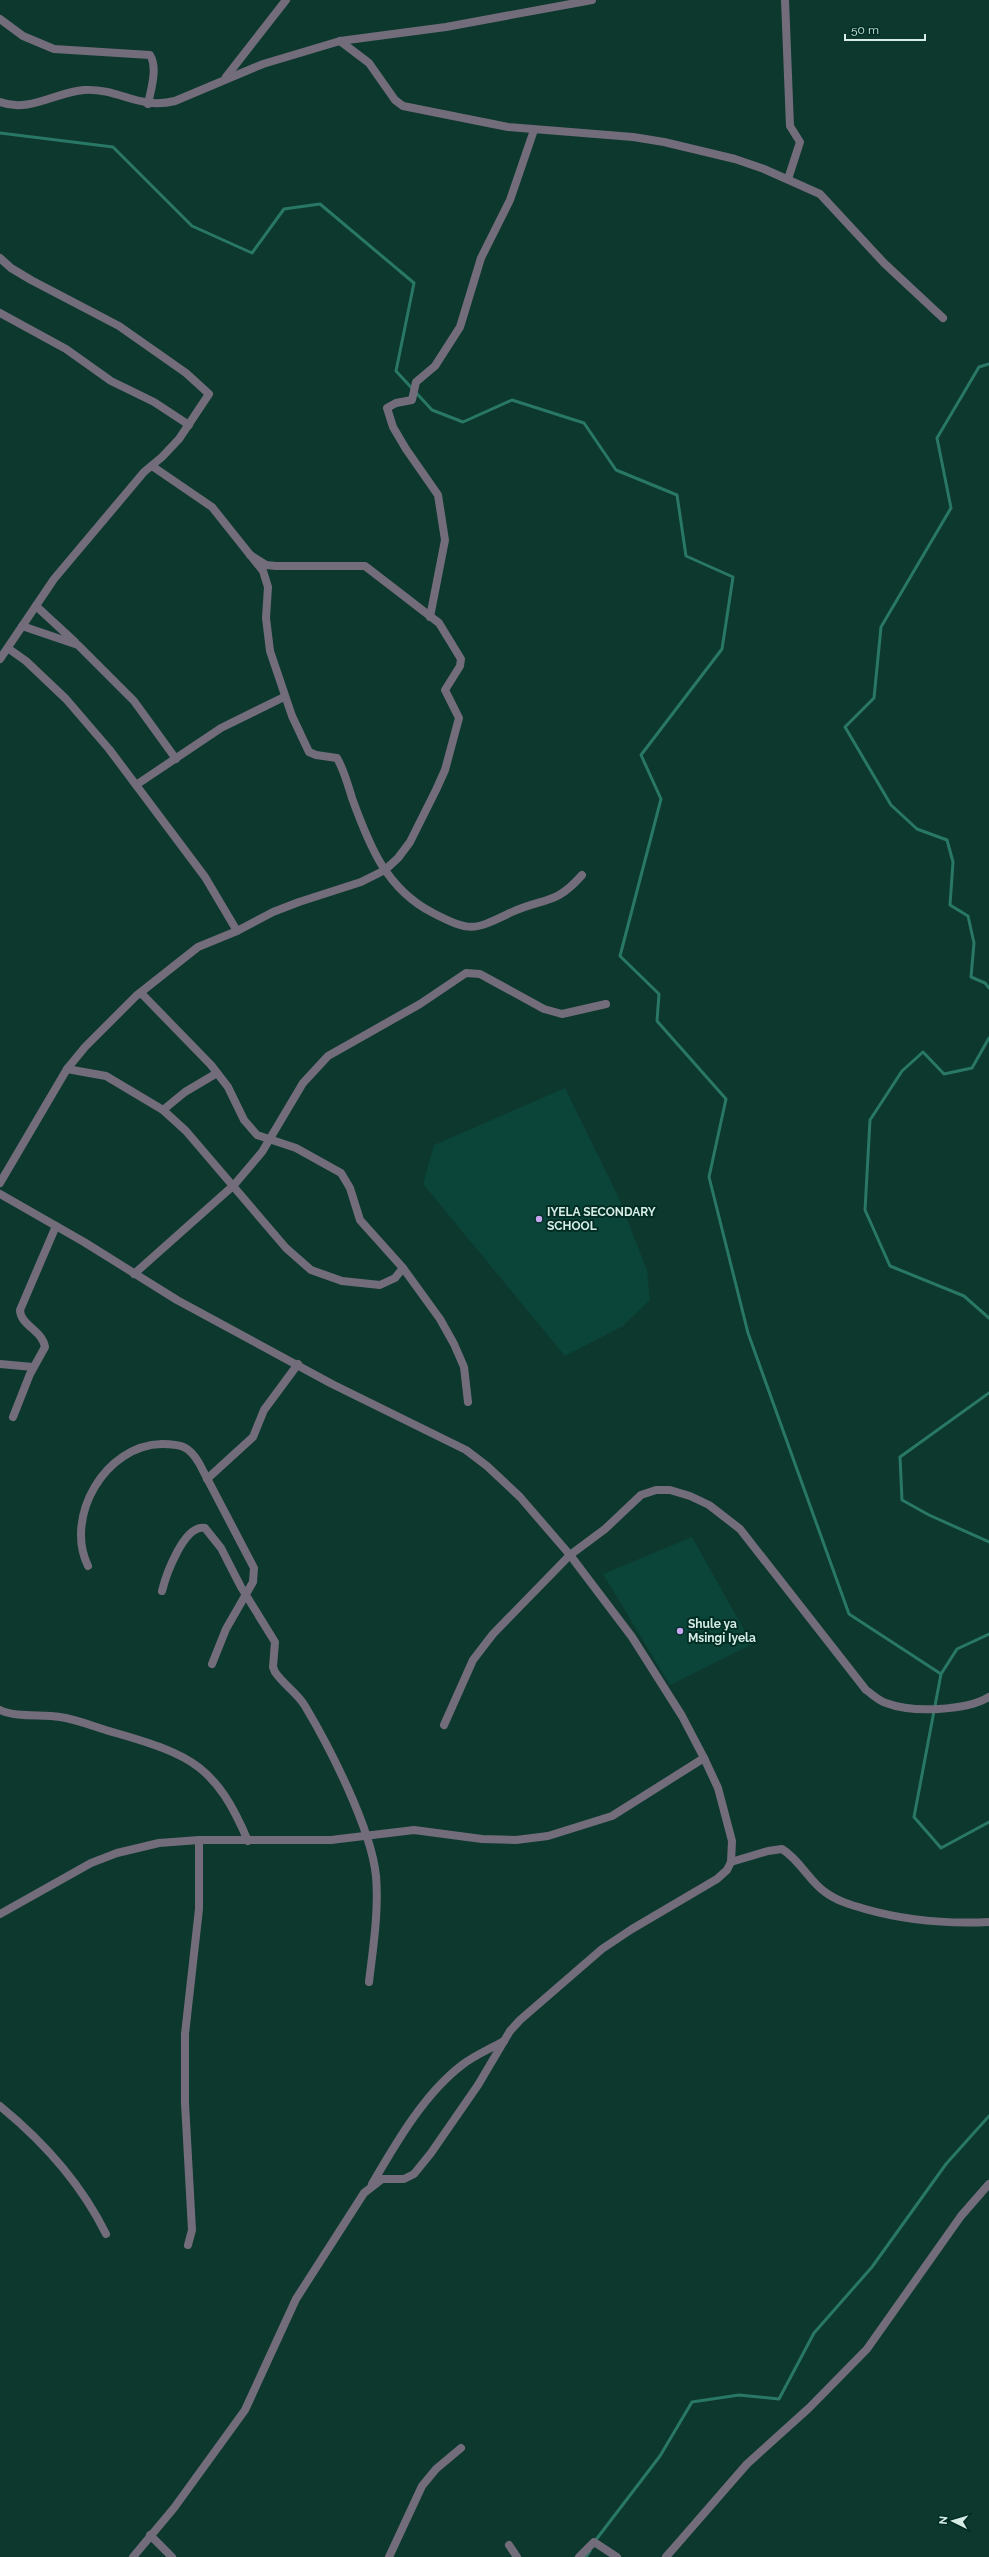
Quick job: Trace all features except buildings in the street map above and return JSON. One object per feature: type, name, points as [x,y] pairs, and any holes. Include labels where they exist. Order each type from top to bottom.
[{"type":"street","points":[[226,78],[286,0]]},
{"type":"street","points":[[0,102],[19,106],[84,90],[118,94],[148,104],[175,101],[226,78],[300,52],[340,41],[446,27],[592,0]]},
{"type":"street","points":[[785,0],[790,126],[800,142],[788,179]]},
{"type":"street","points":[[0,19],[23,36],[54,50],[150,55],[153,67],[148,104]]},
{"type":"street","points":[[340,41],[369,63],[399,104],[482,124],[534,130],[633,137],[664,142],[735,159],[788,179],[823,196],[884,263],[943,318]]},
{"type":"street","points":[[430,617],[446,540],[438,495],[406,449],[393,427],[386,408],[396,403],[412,400],[416,382],[431,371],[452,343],[467,309],[481,258],[510,200],[534,130]]},
{"type":"street","points":[[0,258],[11,268],[31,280],[119,326],[186,373],[208,391],[208,398],[171,448],[126,492],[54,579],[22,626],[9,649],[0,659]]},
{"type":"street","points":[[0,313],[66,349],[111,380],[154,402],[189,425]]},
{"type":"street","points":[[152,466],[212,507],[266,578],[267,634],[284,697],[302,741],[309,752],[316,756],[335,757],[339,761],[362,823],[385,870],[402,893],[422,907],[464,927],[472,928],[515,911],[556,898],[570,889],[582,875]]},
{"type":"street","points":[[0,1183],[67,1069],[84,1047],[141,993],[198,947],[237,931],[273,912],[361,882],[385,870],[410,842],[429,808],[445,770],[458,718],[445,692],[460,666],[461,659],[444,630],[366,566],[276,566],[266,565],[250,555]]},
{"type":"street","points":[[36,606],[78,645],[134,701],[176,759]]},
{"type":"street","points":[[22,626],[78,645]]},
{"type":"street","points":[[9,649],[30,665],[86,721],[205,877],[237,931]]},
{"type":"street","points":[[136,785],[221,728],[284,697]]},
{"type":"street","points":[[134,1274],[234,1185],[252,1164],[293,1097],[328,1056],[420,1004],[466,973],[480,974],[544,1009],[562,1014],[606,1004]]},
{"type":"street","points":[[141,993],[217,1073],[228,1088],[244,1120],[257,1135],[268,1140],[296,1148],[341,1173],[350,1188],[360,1220],[403,1268],[440,1319],[454,1344],[464,1367],[468,1402]]},
{"type":"street","points":[[67,1069],[106,1076],[164,1110],[234,1185],[286,1248],[311,1270],[342,1281],[380,1285],[395,1278],[403,1268]]},
{"type":"street","points":[[164,1110],[185,1092],[217,1073]]},
{"type":"street","points":[[0,1194],[56,1226],[134,1274],[332,1384],[466,1450],[487,1466],[520,1497],[570,1554],[632,1637],[682,1716],[704,1758],[723,1803],[732,1841],[731,1862],[727,1870],[717,1879],[632,1929],[602,1949],[534,2006],[510,2031],[478,2085],[420,2167],[409,2177],[382,2179],[370,2188]]},
{"type":"street","points":[[13,1417],[33,1367],[44,1351],[45,1343],[21,1316],[20,1310],[56,1226]]},
{"type":"street","points":[[0,1364],[33,1367]]},
{"type":"street","points":[[207,1479],[253,1437],[264,1410],[298,1364]]},
{"type":"street","points":[[88,1566],[80,1544],[81,1528],[90,1493],[110,1467],[126,1454],[155,1444],[183,1445],[192,1452],[254,1568],[253,1582],[226,1629],[212,1664]]},
{"type":"street","points":[[444,1725],[468,1668],[479,1651],[570,1554],[605,1529],[641,1495],[656,1490],[670,1490],[690,1496],[710,1505],[740,1528],[866,1690],[885,1703],[908,1709],[926,1709],[981,1702],[989,1697]]},
{"type":"street","points":[[162,1591],[175,1555],[185,1540],[196,1529],[201,1527],[210,1531],[245,1594],[275,1642],[273,1667],[275,1672],[305,1706],[342,1778],[366,1837],[376,1877],[376,1917],[369,1982]]},
{"type":"street","points":[[0,1710],[13,1714],[52,1715],[76,1720],[170,1749],[203,1770],[222,1789],[231,1803],[248,1841]]},
{"type":"street","points":[[0,1914],[104,1857],[159,1843],[199,1840],[291,1841],[366,1837],[414,1830],[482,1839],[516,1840],[548,1836],[612,1816],[704,1758]]},
{"type":"street","points":[[188,2245],[192,2230],[185,2103],[185,2034],[198,1925],[199,1840]]},
{"type":"street","points":[[731,1862],[768,1851],[782,1850],[794,1858],[824,1892],[847,1904],[907,1920],[946,1923],[989,1922]]},
{"type":"street","points":[[133,2557],[150,2534],[174,2508],[245,2410],[296,2299],[405,2133],[439,2087],[471,2059],[505,2041]]},
{"type":"street","points":[[0,2106],[40,2141],[71,2176],[94,2209],[106,2234]]},
{"type":"street","points":[[666,2557],[747,2464],[809,2408],[868,2349],[960,2216],[989,2184]]},
{"type":"street","points":[[388,2557],[422,2486],[436,2469],[460,2448]]},
{"type":"street","points":[[150,2534],[172,2557]]},
{"type":"street","points":[[579,2557],[594,2542],[617,2557]]},
{"type":"street","points":[[509,2545],[517,2557]]},
{"type":"shaded area","name":"IYELA SECONDARY SCHOOL","points":[[565,1088],[618,1196],[647,1270],[650,1300],[623,1326],[565,1356],[423,1184],[434,1145]]},
{"type":"shaded area","points":[[692,1537],[752,1644],[670,1685],[603,1574]]},
{"type":"waterway","points":[[0,133],[113,147],[192,226],[252,253],[284,209],[320,204],[414,283],[396,371],[432,410],[463,422],[512,400],[584,423],[616,470],[677,495],[686,556],[733,577],[722,649],[641,755],[661,799],[620,956],[659,994],[657,1021],[726,1099],[709,1177],[748,1333],[849,1614],[941,1674]]},
{"type":"waterway","points":[[989,364],[979,367],[937,438],[951,508],[881,627],[874,698],[845,727],[891,805],[917,829],[947,840],[953,862],[950,905],[968,916],[974,943],[971,977],[985,983],[989,988]]},
{"type":"waterway","points":[[989,1038],[972,1068],[944,1074],[923,1052],[902,1071],[870,1120],[865,1210],[890,1266],[964,1296],[989,1318]]},
{"type":"waterway","points":[[989,1393],[900,1457],[902,1500],[929,1515],[989,1542]]},
{"type":"waterway","points":[[989,1634],[957,1649],[941,1674],[914,1817],[941,1848],[989,1822]]},
{"type":"waterway","points":[[595,2541],[660,2456],[692,2402],[739,2395],[779,2399],[814,2333],[872,2267],[946,2164],[989,2116]]},
{"type":"waterway","points":[[586,2557],[590,2551]]},
{"type":"place","name":"IYELA SECONDARY SCHOOL","points":[[539,1219]]},
{"type":"place","name":"Shule ya Msingi Iyela","points":[[680,1631]]}]
